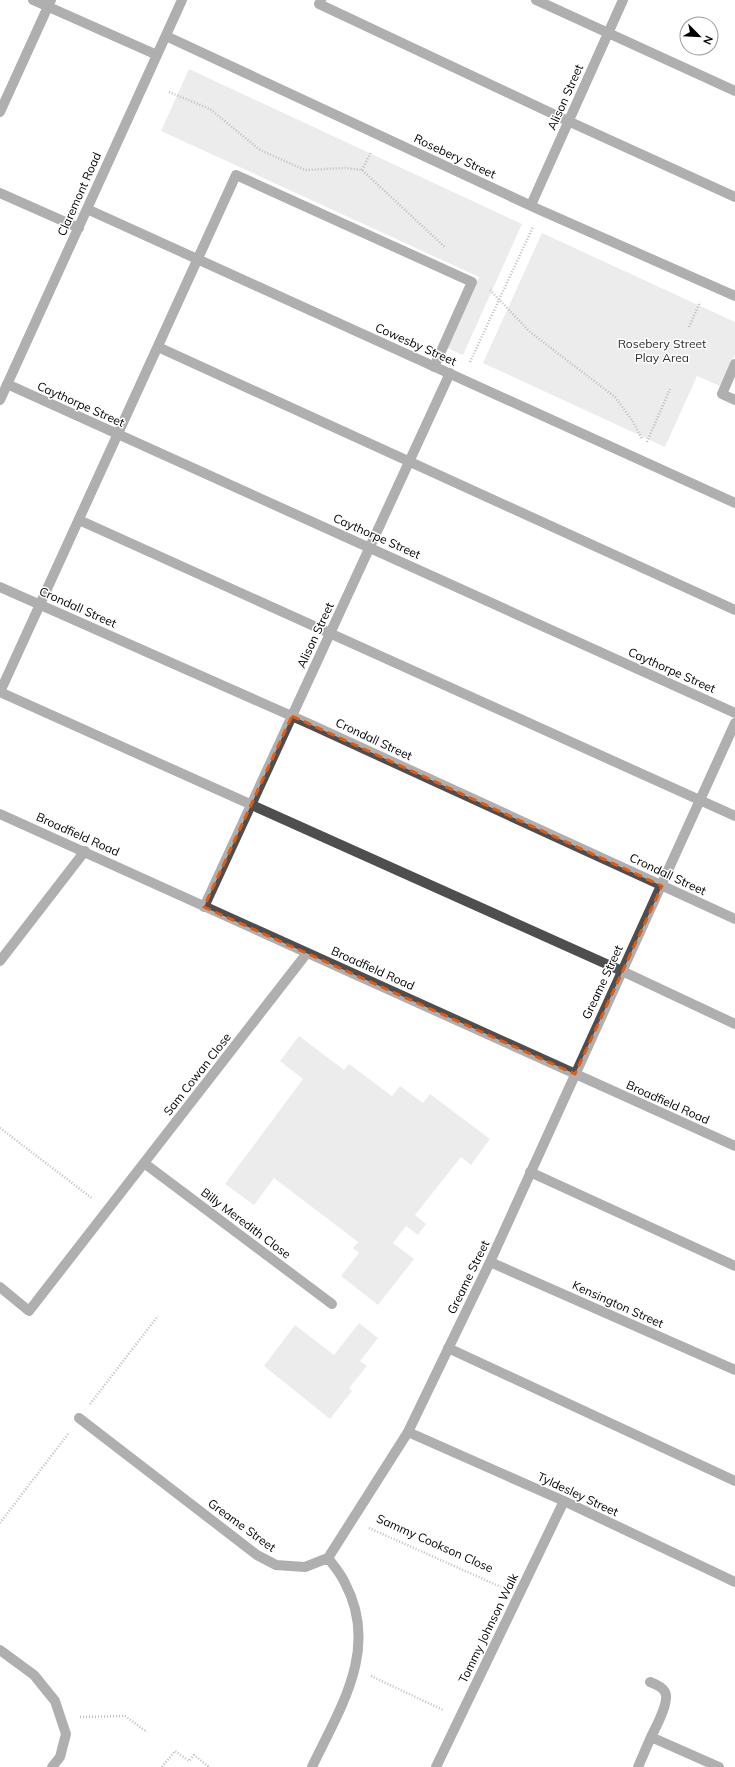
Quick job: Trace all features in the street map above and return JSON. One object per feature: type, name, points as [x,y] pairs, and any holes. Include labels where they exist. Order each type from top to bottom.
[{"type":"street","points":[[34,0],[49,3],[157,56]]},
{"type":"street","name":"Claremont Road","points":[[0,399],[182,0]]},
{"type":"street","points":[[321,0],[319,4],[568,121],[735,197]]},
{"type":"street","points":[[536,0],[735,91]]},
{"type":"street","name":"Alison Street","points":[[531,205],[623,0]]},
{"type":"street","points":[[0,112],[3,95],[49,3]]},
{"type":"street","name":"Rosebery Street","points":[[166,36],[540,210],[735,296]]},
{"type":"street","points":[[434,367],[472,282],[236,175],[0,692],[622,971],[735,1024]]},
{"type":"street","points":[[0,193],[78,228]]},
{"type":"street","name":"Cowesby Street","points":[[87,209],[735,503]]},
{"type":"street","points":[[158,347],[735,610]]},
{"type":"street","points":[[735,364],[722,394],[735,400]]},
{"type":"street","name":"Alison Street","points":[[204,907],[450,374]]},
{"type":"street","name":"Caythorpe Street","points":[[7,384],[735,713]]},
{"type":"street","points":[[79,520],[735,816]]},
{"type":"street","name":"Crondall Street","points":[[0,587],[292,716],[735,919]]},
{"type":"street","name":"Greame Street","points":[[79,1418],[257,1555],[276,1565],[305,1567],[328,1558],[408,1432],[490,1262],[735,723]]},
{"type":"street","name":"Broadfield Road","points":[[0,814],[85,851],[204,907],[735,1146]]},
{"type":"street","points":[[0,961],[85,851]]},
{"type":"street","name":"Sam Cowan Close","points":[[0,1287],[29,1311],[307,953]]},
{"type":"street","name":"Billy Meredith Close","points":[[144,1163],[332,1304]]},
{"type":"street","points":[[530,1172],[735,1266]]},
{"type":"street","name":"Kensington Street","points":[[490,1262],[735,1370]]},
{"type":"street","points":[[448,1348],[735,1481]]},
{"type":"street","name":"Tyldesley Street","points":[[408,1432],[564,1501],[735,1582]]},
{"type":"street","name":"Tommy Johnson Walk","points":[[436,1767],[564,1501]]},
{"type":"street","points":[[312,1767],[350,1686],[356,1669],[360,1639],[356,1613],[345,1583],[328,1558]]},
{"type":"street","points":[[0,1650],[34,1676],[55,1701],[66,1734],[60,1757],[52,1767]]},
{"type":"street","points":[[638,1767],[666,1702],[666,1693],[660,1686],[650,1682]]},
{"type":"street","points":[[651,1737],[719,1767]]},
{"type":"path","points":[[462,379],[540,210]]},
{"type":"path","points":[[689,327],[708,284]]},
{"type":"path","points":[[639,460],[670,389]]},
{"type":"path","points":[[1,1129],[107,1211]]},
{"type":"path","name":"Sammy Cookson Close","points":[[352,1520],[507,1590]]},
{"type":"path","points":[[356,1669],[447,1712]]},
{"type":"path","points":[[61,1717],[124,1716],[147,1732]]},
{"type":"path","points":[[162,1767],[175,1751],[189,1761],[194,1755],[209,1767]]},
{"type":"highlighted area","points":[[292,716],[662,886],[575,1074],[204,907]]},
{"type":"green space","points":[[189,69],[522,224],[463,355],[447,348],[479,277],[161,131]]},
{"type":"green space","name":"Rosebery Street Play Area","points":[[542,233],[735,322],[735,354],[720,386],[697,376],[665,447],[483,363]]},
{"type":"green space","points":[[299,1036],[344,1070],[349,1064],[392,1096],[400,1086],[423,1103],[430,1094],[490,1139],[471,1165],[461,1157],[415,1215],[426,1224],[418,1235],[406,1226],[393,1243],[414,1259],[378,1305],[341,1276],[359,1253],[353,1248],[358,1242],[274,1178],[254,1205],[225,1184],[303,1079],[280,1061]]},
{"type":"green space","points":[[359,1323],[378,1338],[360,1361],[367,1366],[349,1388],[352,1391],[330,1419],[264,1366],[295,1325],[334,1355]]}]
